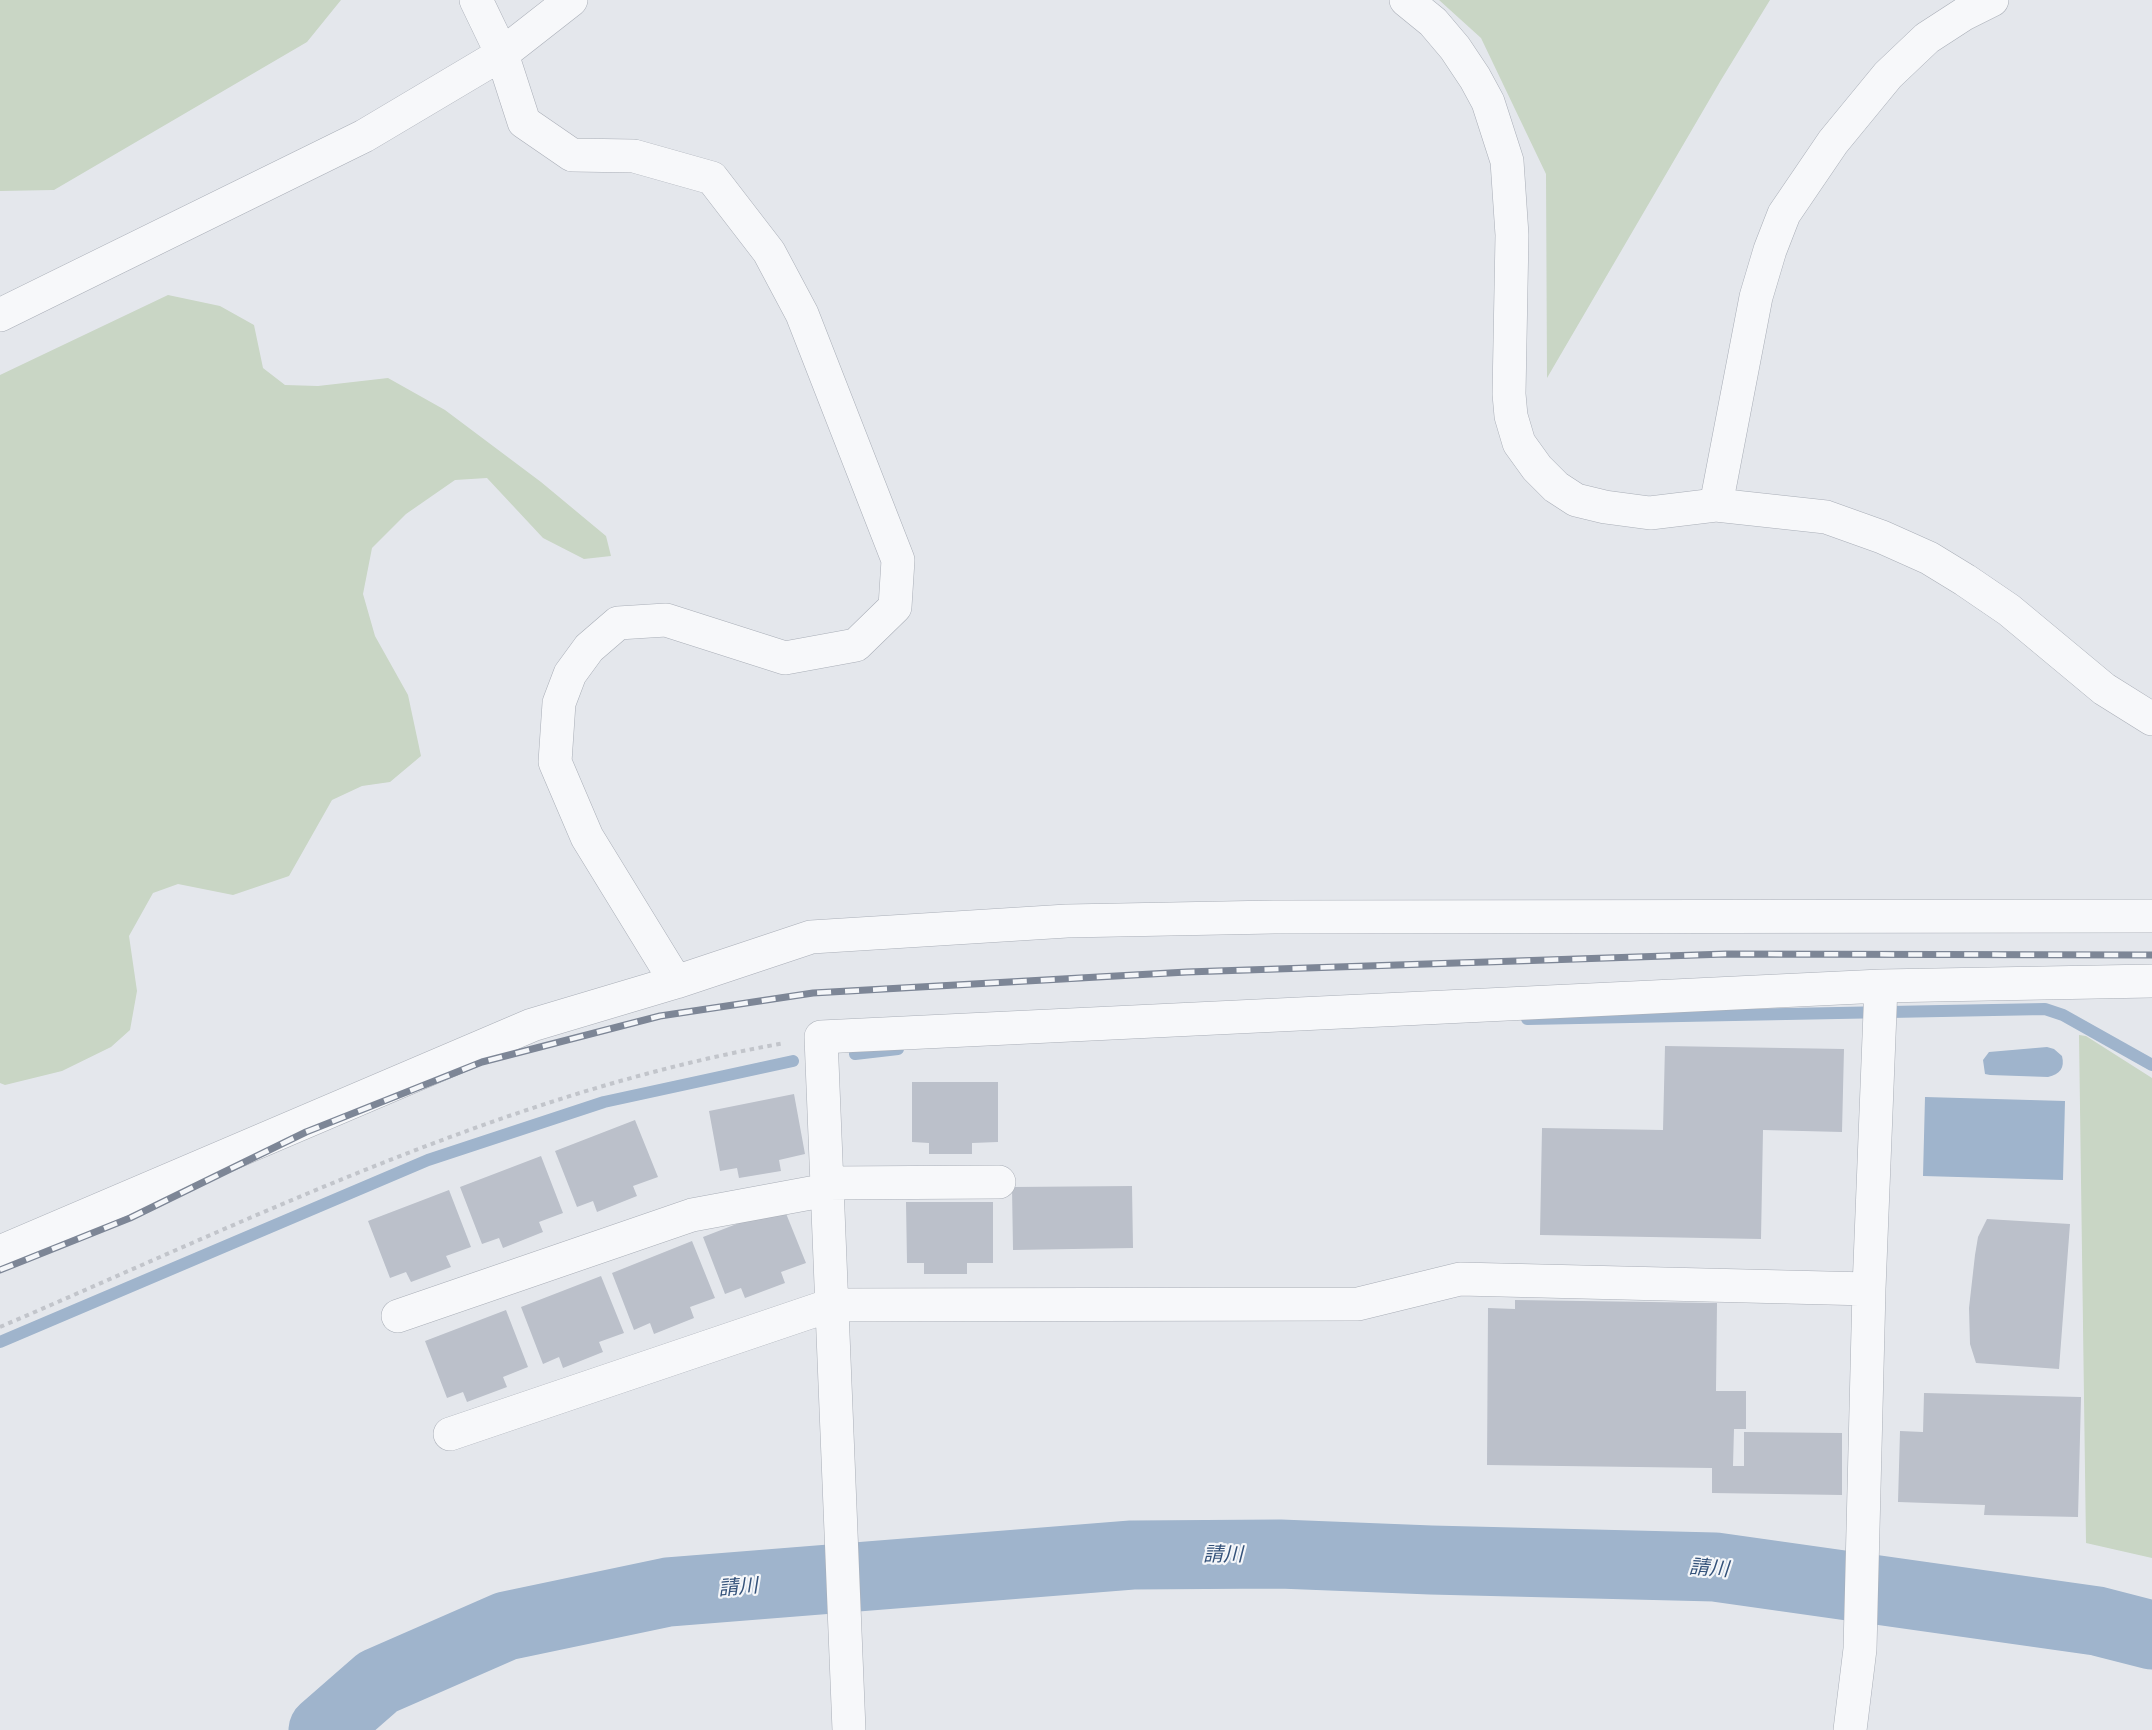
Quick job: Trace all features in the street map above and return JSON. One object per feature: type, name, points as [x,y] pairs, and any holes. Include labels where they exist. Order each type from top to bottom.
[{"type":"street","points":[[476,0],[502,54],[524,122],[572,155],[634,156],[712,178],[769,252],[802,314],[898,560],[895,607],[856,645],[785,658],[666,620],[618,623],[589,648],[570,674],[559,703],[555,762],[587,837],[676,982]]},
{"type":"street","points":[[0,315],[364,136],[502,54],[571,0]]},
{"type":"street","points":[[1406,0],[1433,22],[1455,48],[1474,78],[1488,102],[1507,161],[1512,235],[1509,394],[1511,416],[1519,443],[1537,468],[1556,487],[1576,500],[1605,507],[1650,513],[1716,505],[1826,517],[1882,537],[1929,558],[2009,610],[2104,689],[2152,719]]},
{"type":"street","points":[[1716,505],[1756,297],[1784,214],[1833,142],[1888,75],[1927,38],[1964,14],[1992,0]]},
{"type":"street","points":[[0,1252],[532,1025],[676,982],[811,937],[1067,921],[1274,917],[2152,916]]},
{"type":"street","points":[[849,1730],[821,1037],[1880,1006],[2152,981]]},
{"type":"street","points":[[1850,1730],[1860,1648],[1869,1289],[1880,1006]]},
{"type":"street","points":[[398,1316],[692,1215],[827,1187],[999,1182]]},
{"type":"street","points":[[450,1434],[831,1305],[1358,1304],[1460,1279],[1869,1289]]},
{"type":"path","points":[[0,1327],[364,1170],[517,1112],[658,1070],[781,1043],[821,1037]]},
{"type":"green space","points":[[0,0],[341,0],[307,42],[54,190],[0,191]]},
{"type":"green space","points":[[1439,0],[1770,0],[1547,378],[1546,174],[1481,38]]},
{"type":"green space","points":[[168,295],[220,306],[254,325],[263,368],[285,385],[318,386],[388,378],[445,410],[541,482],[606,536],[611,556],[584,559],[543,538],[487,478],[455,480],[406,514],[372,548],[363,594],[375,636],[408,695],[421,756],[390,782],[362,786],[332,800],[289,876],[233,895],[178,884],[153,893],[129,936],[137,991],[130,1030],[111,1047],[62,1071],[5,1085],[0,1083],[0,375]]},
{"type":"green space","points":[[2079,1035],[2086,1036],[2152,1078],[2152,1558],[2086,1543]]},
{"type":"water","points":[[2047,1047],[2054,1049],[2063,1060],[2062,1067],[2052,1076],[1985,1074],[1983,1060],[1989,1052]]},
{"type":"water","points":[[1925,1097],[2065,1101],[2063,1180],[1923,1176]]},
{"type":"building","points":[[1665,1046],[1844,1049],[1842,1132],[1763,1130],[1761,1239],[1540,1235],[1542,1128],[1663,1130]]},
{"type":"building","points":[[912,1082],[998,1082],[998,1142],[972,1143],[972,1154],[929,1154],[929,1143],[912,1142]]},
{"type":"building","points":[[794,1094],[805,1154],[779,1160],[781,1171],[739,1178],[737,1168],[720,1171],[709,1111]]},
{"type":"building","points":[[635,1120],[658,1177],[633,1186],[637,1196],[597,1212],[593,1201],[577,1207],[555,1151]]},
{"type":"building","points":[[541,1156],[563,1213],[539,1222],[543,1232],[503,1248],[499,1238],[482,1244],[460,1187]]},
{"type":"building","points":[[1132,1186],[1133,1248],[1013,1250],[1012,1187]]},
{"type":"building","points":[[449,1190],[471,1247],[446,1256],[451,1267],[411,1282],[406,1272],[390,1278],[368,1221]]},
{"type":"building","points":[[906,1202],[993,1202],[993,1263],[967,1263],[967,1274],[924,1274],[924,1263],[907,1263]]},
{"type":"building","points":[[783,1206],[806,1263],[781,1272],[785,1283],[745,1298],[741,1288],[725,1294],[703,1237]]},
{"type":"building","points":[[1987,1219],[2070,1224],[2059,1369],[1976,1363],[1970,1344],[1969,1308],[1978,1237]]},
{"type":"building","points":[[692,1241],[715,1298],[690,1307],[694,1318],[654,1334],[650,1323],[634,1330],[612,1273]]},
{"type":"building","points":[[601,1276],[624,1333],[599,1342],[603,1352],[563,1368],[559,1357],[543,1364],[521,1307]]},
{"type":"building","points":[[1515,1300],[1717,1303],[1716,1391],[1746,1391],[1746,1429],[1734,1429],[1733,1466],[1744,1466],[1744,1432],[1842,1433],[1842,1495],[1712,1493],[1712,1468],[1487,1465],[1488,1308],[1515,1309]]},
{"type":"building","points":[[506,1310],[528,1367],[503,1377],[507,1387],[467,1402],[463,1392],[447,1398],[425,1341]]},
{"type":"building","points":[[1924,1393],[2081,1397],[2078,1517],[1984,1515],[1985,1505],[1898,1502],[1900,1431],[1923,1432]]},
{"type":"waterway","points":[[1527,1019],[2045,1009],[2063,1015],[2152,1065]]},
{"type":"waterway","points":[[855,1054],[898,1049]]},
{"type":"waterway","points":[[0,1342],[428,1160],[604,1102],[793,1061]]},
{"type":"waterway","name":"請川","points":[[323,1730],[378,1682],[506,1626],[668,1592],[1132,1555],[1280,1554],[1715,1567],[2097,1621],[2152,1635]]},
{"type":"railway","points":[[0,1270],[130,1218],[306,1132],[482,1062],[660,1016],[813,993],[1187,972],[1726,954],[2152,955]]}]
